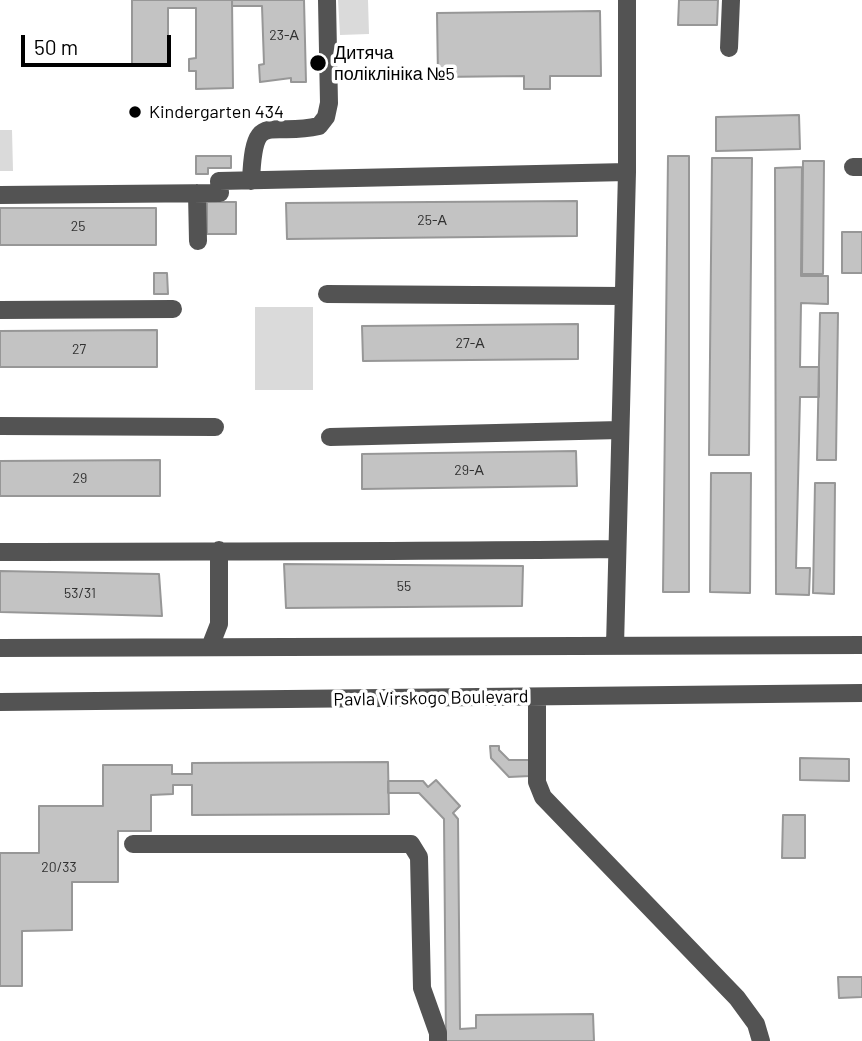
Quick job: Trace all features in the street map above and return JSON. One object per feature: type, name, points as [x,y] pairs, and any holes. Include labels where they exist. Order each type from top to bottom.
[{"type":"street","points":[[251,181],[252,153],[256,139],[263,132],[272,128],[319,126],[326,117],[329,103],[327,0]]},
{"type":"street","points":[[615,646],[627,172],[627,0]]},
{"type":"street","points":[[729,48],[731,0]]},
{"type":"street","points":[[0,195],[197,194],[219,193],[219,181],[627,172]]},
{"type":"street","points":[[197,194],[198,241]]},
{"type":"street","points":[[327,293],[623,296]]},
{"type":"street","points":[[0,310],[173,309]]},
{"type":"street","points":[[0,426],[215,427]]},
{"type":"street","points":[[330,437],[620,430]]},
{"type":"street","points":[[0,552],[616,549]]},
{"type":"street","points":[[209,647],[219,624],[219,550]]},
{"type":"street","points":[[0,648],[862,645]]},
{"type":"street","name":"Pavla Virskogo Boulevard","points":[[0,702],[862,693]]},
{"type":"street","points":[[537,697],[537,782],[543,797],[737,998],[756,1024],[761,1041]]},
{"type":"street","points":[[133,844],[411,844],[419,857],[422,988],[438,1033],[438,1041]]},
{"type":"shaded area","points":[[338,0],[368,0],[369,34],[340,35]]},
{"type":"shaded area","points":[[0,130],[12,130],[13,171],[0,171]]},
{"type":"shaded area","points":[[255,307],[313,307],[313,390],[255,390]]},
{"type":"building","points":[[132,0],[232,0],[233,88],[196,89],[196,71],[189,71],[189,59],[196,58],[196,8],[168,8],[168,65],[132,65]]},
{"type":"building","points":[[232,0],[304,0],[306,82],[291,82],[291,78],[260,82],[259,65],[264,64],[262,6],[232,6]]},
{"type":"building","points":[[679,0],[718,0],[717,25],[678,25]]},
{"type":"building","points":[[600,11],[601,76],[550,76],[550,89],[524,89],[524,76],[438,77],[437,13]]},
{"type":"building","points":[[799,115],[800,149],[716,151],[716,117]]},
{"type":"building","points":[[196,156],[231,156],[231,168],[208,168],[208,174],[196,174]]},
{"type":"building","points":[[668,156],[689,156],[689,592],[663,592]]},
{"type":"building","points":[[712,158],[752,158],[749,455],[709,455]]},
{"type":"building","points":[[803,161],[824,161],[823,274],[802,274]]},
{"type":"building","points":[[802,167],[801,276],[828,276],[828,304],[801,303],[800,367],[819,367],[819,397],[800,397],[796,568],[810,568],[809,595],[776,594],[775,168]]},
{"type":"building","points":[[577,201],[577,236],[287,239],[286,203]]},
{"type":"building","points":[[207,202],[236,202],[236,234],[207,234]]},
{"type":"building","points":[[0,208],[156,208],[156,245],[0,245]]},
{"type":"building","points":[[842,232],[862,232],[862,273],[842,273]]},
{"type":"building","points":[[154,273],[167,273],[168,294],[154,294]]},
{"type":"building","points":[[820,313],[838,313],[836,460],[817,460]]},
{"type":"building","points":[[578,324],[578,359],[363,361],[362,326]]},
{"type":"building","points":[[157,330],[157,367],[0,367],[0,331]]},
{"type":"building","points":[[576,451],[577,486],[362,489],[362,454]]},
{"type":"building","points":[[160,460],[160,496],[0,496],[0,461]]},
{"type":"building","points":[[711,473],[751,473],[750,593],[710,592]]},
{"type":"building","points":[[815,483],[835,483],[834,594],[813,593]]},
{"type":"building","points":[[284,564],[523,566],[522,606],[286,608]]},
{"type":"building","points":[[0,571],[159,574],[162,616],[0,612]]},
{"type":"building","points":[[490,746],[499,746],[499,750],[509,760],[529,760],[530,776],[509,777],[491,758]]},
{"type":"building","points":[[800,758],[849,759],[849,781],[800,780]]},
{"type":"building","points":[[388,762],[389,814],[192,815],[192,785],[173,785],[173,794],[151,795],[151,831],[118,831],[118,882],[72,882],[72,930],[22,931],[22,986],[0,986],[0,853],[39,853],[39,806],[103,806],[103,765],[172,765],[172,774],[192,774],[192,763]]},
{"type":"building","points":[[436,780],[460,806],[453,813],[458,819],[460,1029],[476,1028],[476,1015],[593,1014],[594,1041],[446,1041],[444,819],[419,793],[388,793],[388,781],[423,781],[428,787]]},
{"type":"building","points":[[783,815],[805,815],[805,858],[782,858]]},
{"type":"building","points":[[838,977],[862,977],[862,997],[839,998]]},
{"type":"place","name":"Дитяча поліклініка №5","points":[[318,63]]},
{"type":"place","name":"Kindergarten 434","points":[[135,112]]}]
